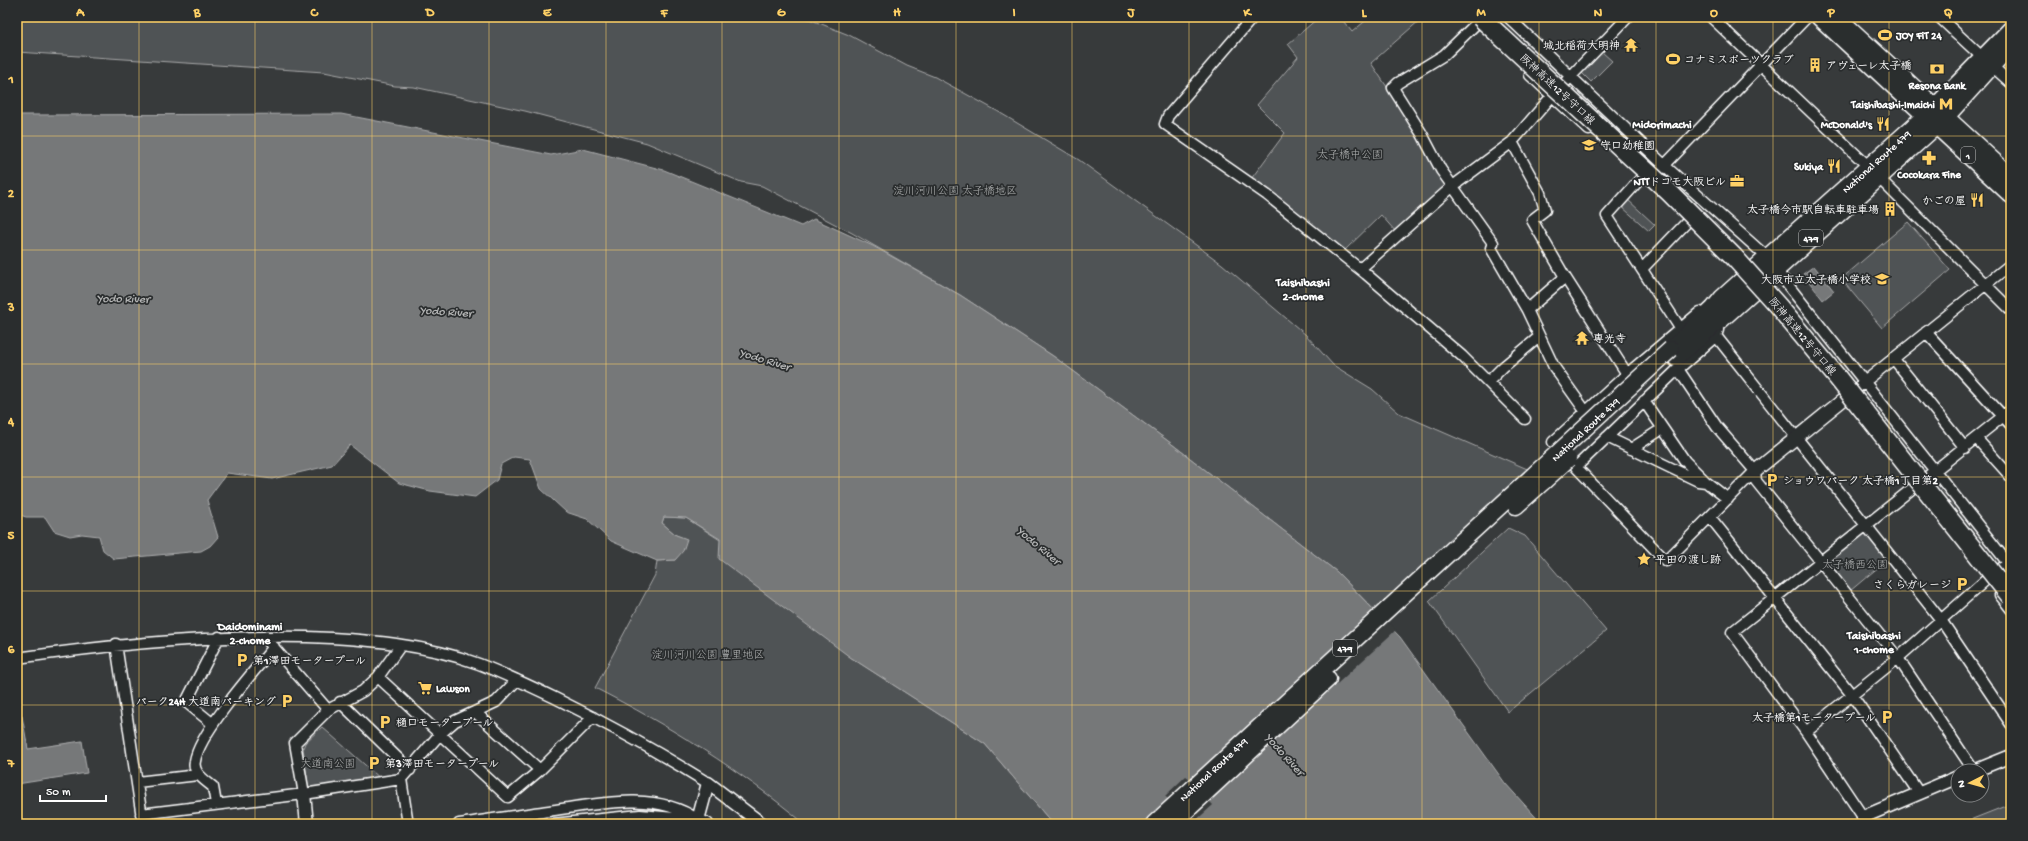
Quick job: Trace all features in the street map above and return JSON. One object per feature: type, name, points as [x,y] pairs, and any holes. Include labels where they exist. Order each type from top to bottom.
[{"type":"highway","name":"阪神高速12号守口線","points":[[1497,17],[1676,185],[1764,274],[2010,568]]},
{"type":"highway","name":"1","points":[[1820,17],[1935,117],[2011,177]]},
{"type":"highway","name":"1","points":[[1837,17],[2011,195]]},
{"type":"highway","name":"阪神高速12号守口線","points":[[1477,19],[1669,192],[1734,257],[1778,306],[1837,377],[2011,598]]},
{"type":"highway","name":"National Route 479","points":[[1154,824],[1675,359],[1722,319],[1750,283],[1935,117],[1988,62],[2011,29]]},
{"type":"highway","name":"National Route 479","points":[[1988,62],[2011,46]]},
{"type":"highway","name":"National Route 479","points":[[1172,824],[1450,565],[1554,472],[1675,359],[1722,298],[1750,283]]},
{"type":"street","points":[[1253,17],[1168,116],[1165,124],[1261,191],[1360,270],[1462,356],[1525,419]]},
{"type":"street","points":[[1508,17],[1664,165],[1772,264],[1936,471],[2010,568],[1987,579],[1898,658],[1806,732]]},
{"type":"street","points":[[1360,270],[1453,186],[1512,142],[1552,96],[1572,77],[1628,17]]},
{"type":"street","points":[[1711,17],[1874,172],[2011,310]]},
{"type":"street","points":[[1680,328],[1607,216],[1664,165],[1807,17]]},
{"type":"street","points":[[1939,17],[2011,83]]},
{"type":"street","points":[[1586,412],[1554,367],[1527,310],[1491,248],[1493,243],[1441,170],[1422,134],[1394,88],[1398,83],[1444,55],[1477,19],[1552,96],[1646,180],[1750,283],[2011,609]]},
{"type":"street","points":[[1512,142],[1540,193],[1545,210],[1532,220],[1565,277],[1627,374]]},
{"type":"street","points":[[1642,269],[1688,221]]},
{"type":"street","points":[[1722,319],[1716,336],[1675,359],[1644,401],[1576,467],[1666,561],[1755,471],[2011,264]]},
{"type":"street","points":[[1527,310],[1565,277]]},
{"type":"street","points":[[1553,442],[1680,328],[1706,306],[1722,298]]},
{"type":"street","points":[[1926,332],[2007,413],[2011,424]]},
{"type":"street","points":[[1716,336],[1941,620],[2011,724]]},
{"type":"street","points":[[1488,382],[1503,366],[1539,337]]},
{"type":"street","points":[[1893,358],[1965,448]]},
{"type":"street","points":[[1675,359],[1717,427],[1755,471],[1756,481],[1898,658],[1969,763]]},
{"type":"street","points":[[1644,401],[1685,461],[1706,482],[1728,499]]},
{"type":"street","points":[[1950,780],[1863,817],[1806,732],[1732,632],[1977,439],[2007,413]]},
{"type":"street","points":[[1631,449],[1662,429]]},
{"type":"street","points":[[1607,437],[1698,481],[1706,482]]},
{"type":"street","points":[[1977,439],[2011,477]]},
{"type":"street","points":[[1710,517],[1852,695],[1919,793]]},
{"type":"street","points":[[261,636],[274,647],[328,710]]},
{"type":"street","points":[[17,658],[116,644],[219,637],[261,636],[359,640],[401,645],[478,664],[517,680],[593,716],[646,744],[708,783],[762,824]]},
{"type":"street","points":[[213,724],[186,702],[219,637]]},
{"type":"street","points":[[116,644],[142,819],[216,804],[304,794],[401,779],[440,734],[455,722],[496,702],[517,680]]},
{"type":"street","points":[[307,824],[304,794],[295,743],[328,710],[340,702],[364,692],[378,677],[401,645]]},
{"type":"street","points":[[216,804],[213,787],[198,775],[194,761],[213,724],[274,647]]},
{"type":"street","points":[[378,677],[508,797],[540,770],[593,716]]},
{"type":"street","points":[[340,702],[410,770]]},
{"type":"street","points":[[475,712],[540,770]]},
{"type":"street","points":[[1990,765],[2011,756]]},
{"type":"street","points":[[137,782],[198,775]]},
{"type":"street","points":[[401,779],[408,824]]},
{"type":"street","points":[[702,822],[708,783]]},
{"type":"street","points":[[459,824],[612,802],[642,802],[666,806],[688,813],[702,822]]},
{"type":"street","points":[[550,811],[553,824],[614,817],[702,822]]},
{"type":"green space","name":"淀川河川公園 太子橋地区","points":[[17,17],[804,17],[849,35],[907,66],[935,77],[997,111],[1079,160],[1222,264],[1306,335],[1333,365],[1372,389],[1399,413],[1541,475],[1384,620],[1337,572],[1168,441],[1053,356],[960,295],[852,233],[762,186],[741,182],[647,143],[525,111],[414,87],[395,86],[324,72],[17,52]]},
{"type":"green space","name":"太子橋中公園","points":[[1319,17],[1340,17],[1352,32],[1370,17],[1417,17],[1420,20],[1371,63],[1417,132],[1417,136],[1447,188],[1396,232],[1381,215],[1344,251],[1251,179],[1285,133],[1257,105],[1298,57],[1288,44]]},
{"type":"green space","points":[[1602,52],[1612,61],[1591,82],[1582,73]]},
{"type":"green space","points":[[1627,199],[1655,225],[1649,231],[1621,206]]},
{"type":"green space","points":[[1908,222],[1950,270],[1882,328],[1841,279]]},
{"type":"green space","name":"淀川河川公園 豊里地区","points":[[664,517],[686,518],[720,540],[850,657],[985,744],[1053,824],[805,824],[755,785],[704,750],[677,733],[595,688],[655,575],[657,561],[675,560],[686,539],[676,535],[662,523]]},
{"type":"green space","points":[[1508,528],[1525,536],[1606,631],[1508,712],[1429,601]]},
{"type":"green space","name":"太子橋西公園","points":[[1864,533],[1868,534],[1887,560],[1850,591],[1828,565],[1829,561]]},
{"type":"green space","name":"大道南公園","points":[[322,727],[381,779],[311,788],[308,785],[303,748],[305,743]]},
{"type":"green space","points":[[2008,805],[2011,814],[2011,824],[1960,824]]},
{"type":"water","name":"Yodo River","points":[[341,114],[551,155],[583,149],[664,170],[801,226],[814,219],[873,246],[960,295],[1053,356],[1168,441],[1337,572],[1400,637],[1505,783],[1542,824],[1053,824],[985,744],[850,657],[719,559],[720,539],[686,518],[664,517],[662,523],[676,535],[687,539],[683,551],[675,560],[657,561],[611,541],[587,519],[566,512],[541,489],[530,459],[514,457],[501,464],[497,480],[475,497],[430,491],[399,483],[350,445],[332,465],[272,479],[227,473],[207,500],[218,537],[210,546],[201,551],[114,559],[103,550],[99,536],[82,534],[70,536],[54,531],[45,517],[26,517],[17,514],[17,115]]},
{"type":"water","points":[[1814,266],[1834,291],[1823,300],[1803,274]]},
{"type":"water","points":[[22,716],[28,749],[82,741],[87,773],[17,784],[17,717]]},
{"type":"pier","points":[[1375,608],[1396,630],[1209,801],[1213,805],[1192,824],[1188,821],[1185,824],[1141,824],[1168,799],[1165,796],[1186,776],[1190,779]]},
{"type":"place","name":"JOY FiT 24","points":[[1885,35]]},
{"type":"place","name":"城北稲荷大明神","points":[[1631,45]]},
{"type":"place","name":"コナミスポーツクラブ","points":[[1673,59]]},
{"type":"place","name":"アヴェーレ太子橋","points":[[1815,65]]},
{"type":"place","name":"Resona Bank","points":[[1937,69]]},
{"type":"place","name":"Taishibashi-Imaichi","points":[[1946,104]]},
{"type":"place","name":"McDonald's","points":[[1883,124]]},
{"type":"place","name":"守口幼稚園","points":[[1589,145]]},
{"type":"place","name":"Cocokara Fine","points":[[1929,158]]},
{"type":"place","name":"Sukiya","points":[[1834,166]]},
{"type":"place","name":"NTTドコモ大阪ビル","points":[[1737,181]]},
{"type":"place","name":"かごの屋","points":[[1977,200]]},
{"type":"place","name":"太子橋今市駅自転車駐車場","points":[[1890,209]]},
{"type":"place","name":"大阪市立太子橋小学校","points":[[1882,279]]},
{"type":"place","name":"専光寺","points":[[1582,338]]},
{"type":"place","name":"ショウワパーク 太子橋1丁目第2","points":[[1772,480]]},
{"type":"place","name":"平田の渡し跡","points":[[1644,559]]},
{"type":"place","name":"さくらガレージ","points":[[1962,584]]},
{"type":"place","name":"第1澤田モータープール","points":[[242,660]]},
{"type":"place","name":"Lawson","points":[[425,688]]},
{"type":"place","name":"パーク24H 大道南パーキング","points":[[287,701]]},
{"type":"place","name":"太子橋第1モータープール","points":[[1887,717]]},
{"type":"place","name":"樋口モータープール","points":[[385,722]]},
{"type":"place","name":"第3澤田モータープール","points":[[374,763]]},
{"type":"district","name":"Midorimachi","points":[[1662,124]]},
{"type":"district","name":"Taishibashi 2-chome","points":[[1303,289]]},
{"type":"district","name":"Daidominami 2-chome","points":[[250,633]]},
{"type":"district","name":"Taishibashi 1-chome","points":[[1874,642]]}]
